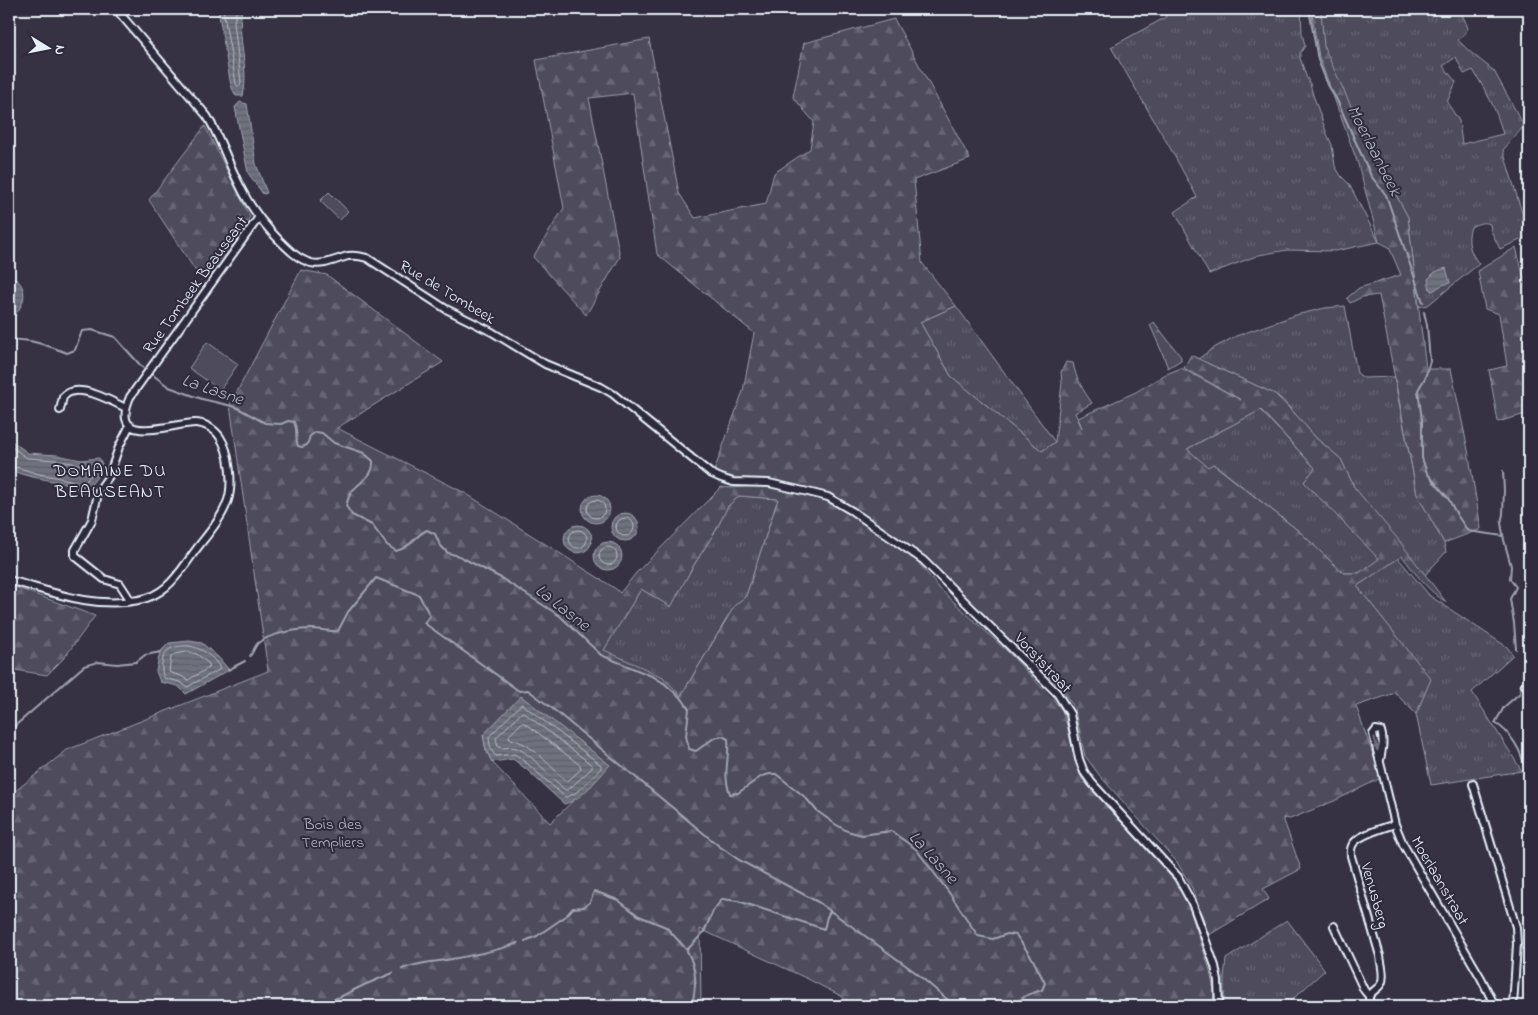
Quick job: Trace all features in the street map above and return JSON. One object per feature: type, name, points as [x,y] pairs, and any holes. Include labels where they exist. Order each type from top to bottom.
[{"type":"street","name":"Rue de Tombeek","points":[[116,9],[207,116],[218,135],[238,184],[259,217],[273,234],[299,258],[310,263],[321,263],[349,256],[367,258],[446,309],[492,332],[545,364],[613,394],[710,472],[733,482],[769,483],[828,497],[852,511]]},
{"type":"street","name":"Rue Tombeek Beauseant","points":[[126,408],[130,397],[259,217]]},
{"type":"street","points":[[9,580],[98,603],[132,601],[155,594],[166,587],[178,574],[224,509],[228,499],[230,477],[227,457],[221,437],[209,427],[196,423],[146,430],[135,428],[127,421],[126,408],[96,394],[82,392],[70,392],[63,397],[60,410]]},
{"type":"street","points":[[130,425],[119,447],[109,476],[99,490],[92,520],[75,550],[75,556],[104,579],[120,584],[132,601]]},
{"type":"street","name":"Vorststraat","points":[[852,511],[923,560],[1058,693],[1070,714],[1079,759],[1084,772],[1178,877],[1194,904],[1215,966],[1219,1006]]},
{"type":"street","name":"Moerlaanstraat","points":[[1380,760],[1395,824],[1403,844],[1481,978],[1495,1006]]},
{"type":"street","points":[[1473,784],[1516,927],[1517,944],[1513,1006]]},
{"type":"street","name":"Venusberg","points":[[1369,996],[1381,984],[1382,968],[1351,856],[1351,850],[1353,844],[1363,837],[1395,824]]},
{"type":"street","points":[[1334,926],[1364,990],[1369,996],[1372,1006]]},
{"type":"green space","points":[[1164,9],[1301,9],[1302,33],[1305,46],[1300,53],[1300,58],[1332,145],[1335,166],[1349,184],[1379,242],[1335,251],[1287,250],[1259,255],[1209,274],[1175,212],[1197,197],[1111,47],[1166,17]]},
{"type":"green space","points":[[1311,9],[1332,9],[1321,12],[1324,47],[1365,137],[1408,217],[1426,369],[1451,369],[1468,450],[1481,529],[1444,543],[1417,494],[1379,295],[1362,297],[1350,303],[1347,298],[1359,288],[1401,275],[1389,247],[1379,242],[1358,164],[1319,57]]},
{"type":"green space","points":[[1332,9],[1460,9],[1468,28],[1458,40],[1494,71],[1524,126],[1503,150],[1529,236],[1500,249],[1491,231],[1490,224],[1482,223],[1471,227],[1470,247],[1473,256],[1479,264],[1428,305],[1419,307],[1408,218],[1365,137],[1323,47],[1321,12]],"holes":[[[1456,57],[1464,74],[1473,70],[1491,101],[1503,134],[1462,144],[1459,121],[1447,102],[1456,82],[1443,66]]]},
{"type":"green space","name":"Bois des Templiers","points":[[894,19],[970,159],[914,180],[922,263],[956,306],[920,322],[951,376],[1042,451],[1055,442],[1062,383],[1061,372],[1066,362],[1073,363],[1080,384],[1092,403],[1075,413],[1082,428],[1078,418],[1136,392],[1164,375],[1181,368],[1241,400],[1184,368],[1191,355],[1275,394],[1316,438],[1341,459],[1354,487],[1397,538],[1446,602],[1428,587],[1402,556],[1357,586],[1431,679],[1416,714],[1395,693],[1356,706],[1381,778],[1334,801],[1290,819],[1283,818],[1301,869],[1263,889],[1269,899],[1209,935],[1192,888],[1177,862],[1100,776],[1085,756],[1074,707],[1058,685],[980,614],[908,544],[841,501],[798,493],[824,500],[843,509],[917,561],[939,588],[1009,653],[1062,710],[1076,764],[1082,779],[1173,879],[1189,907],[1209,967],[1214,990],[1213,1006],[853,1006],[843,997],[808,979],[700,929],[701,1006],[9,1006],[9,796],[67,750],[268,671],[230,405],[301,270],[327,275],[443,362],[337,428],[465,493],[620,593],[636,573],[721,487],[756,486],[744,484],[714,471],[743,391],[754,333],[657,254],[633,93],[589,98],[620,257],[586,315],[533,257],[564,208],[536,60],[649,39],[679,193],[695,218],[766,204],[774,173],[810,149],[814,122],[793,97],[804,43]],"holes":[[[1261,410],[1315,468],[1304,482],[1379,559],[1359,573],[1343,573],[1300,532],[1213,464],[1208,467],[1187,449]],[[739,496],[778,499],[746,596],[735,605],[681,696],[663,677],[604,650],[641,589],[671,607],[728,506]],[[494,725],[577,797],[550,823],[492,762],[486,750],[483,735]]]},
{"type":"green space","points":[[205,126],[250,217],[211,281],[195,270],[149,200]]},
{"type":"green space","points":[[329,192],[348,211],[340,220],[320,201]]},
{"type":"green space","points":[[1516,247],[1529,299],[1529,413],[1498,422],[1489,370],[1507,366],[1499,314],[1485,309],[1478,271]]},
{"type":"green space","points":[[956,306],[1055,442],[1042,451],[951,376],[920,322]]},
{"type":"green space","points":[[1345,306],[1357,373],[1364,378],[1394,377],[1417,494],[1444,543],[1446,552],[1425,575],[1354,487],[1341,459],[1316,438],[1284,401],[1275,394],[1198,359],[1236,336],[1296,315],[1325,308]]},
{"type":"green space","points":[[1154,322],[1181,357],[1181,360],[1168,368],[1150,325]]},
{"type":"green space","points":[[207,342],[238,364],[220,390],[189,368]]},
{"type":"green space","points":[[1260,410],[1315,468],[1304,482],[1380,559],[1359,573],[1343,573],[1300,532],[1214,464],[1208,468],[1187,449]]},
{"type":"green space","points":[[739,496],[778,499],[746,596],[735,605],[680,697],[601,654],[641,589],[671,606],[728,506]]},
{"type":"green space","points":[[1398,558],[1430,596],[1507,647],[1513,655],[1472,692],[1522,771],[1431,785],[1416,714],[1430,679],[1357,586]]},
{"type":"green space","points":[[9,585],[95,616],[64,658],[47,675],[9,669]]},
{"type":"green space","points":[[1287,920],[1325,970],[1285,1006],[1224,1006],[1226,959]]},
{"type":"water","points":[[218,9],[242,9],[241,31],[245,74],[243,96],[236,96],[231,86]]},
{"type":"water","points":[[240,102],[247,104],[256,164],[267,193],[263,194],[248,173],[235,107]]},
{"type":"water","points":[[1446,268],[1450,283],[1442,285],[1433,291],[1430,290],[1428,279],[1435,272]]},
{"type":"water","points":[[9,274],[20,284],[24,295],[20,307],[11,319],[9,318]]},
{"type":"water","points":[[9,439],[28,453],[57,455],[81,460],[99,458],[103,466],[102,471],[84,493],[67,484],[23,474],[9,469]]},
{"type":"water","points":[[596,495],[606,499],[610,509],[606,519],[596,523],[586,519],[582,509],[586,499]]},
{"type":"water","points":[[625,513],[635,517],[639,527],[635,537],[625,541],[615,537],[611,527],[615,517]]},
{"type":"water","points":[[578,525],[588,529],[592,539],[588,549],[578,553],[568,549],[564,539],[568,529]]},
{"type":"water","points":[[608,542],[618,546],[622,556],[618,566],[608,570],[598,566],[594,556],[598,546]]},
{"type":"water","points":[[189,641],[202,643],[229,670],[186,694],[178,686],[160,682],[156,671],[160,652],[169,643]]},
{"type":"water","points":[[521,696],[610,765],[589,788],[571,802],[564,804],[513,759],[492,762],[486,750],[483,735]]},
{"type":"waterway","name":"Moerlaanbeek","points":[[1309,9],[1318,60],[1371,176],[1386,195],[1423,302]]},
{"type":"waterway","name":"Moerlaanbeek","points":[[1424,312],[1430,361],[1425,378],[1418,390],[1422,420],[1422,458],[1427,473],[1448,498],[1468,531],[1503,536]]},
{"type":"waterway","name":"La Lasne","points":[[9,340],[31,341],[67,353],[75,350],[82,331],[92,330],[115,337],[142,367],[169,387],[202,399],[236,407],[265,423],[281,424],[288,421],[294,422],[298,446],[307,445],[310,436],[316,432],[322,433],[334,443],[364,453],[373,461],[372,470],[356,486],[346,506],[352,515],[372,525],[387,545],[396,551],[406,547],[427,530],[435,534],[440,545],[448,553],[459,556],[501,578],[560,616],[601,655],[654,677],[665,684],[683,700],[689,709],[686,736],[689,749],[696,751],[714,738],[722,736],[728,739],[726,773],[730,794],[738,793],[762,776],[776,774],[805,797],[817,811],[847,831],[862,835],[891,831],[916,849],[950,894],[978,936],[993,939],[1007,934],[1016,935],[1032,958],[1045,983],[1042,990],[1027,995],[1018,1001],[1020,1006]]},
{"type":"waterway","name":"Moerlaanbeek","points":[[1503,471],[1504,491],[1501,523],[1511,566],[1510,579],[1516,587],[1510,599],[1516,649]]},
{"type":"waterway","points":[[250,656],[258,643],[276,635],[305,629],[338,631],[348,612],[376,578],[419,595],[430,616],[424,623],[519,691],[528,690],[719,846],[739,860],[818,902],[915,972],[955,1006]]},
{"type":"waterway","points":[[9,731],[84,666],[98,662],[117,664],[136,662],[145,655],[161,652]]},
{"type":"waterway","points":[[228,670],[245,661]]},
{"type":"waterway","name":"Moerlaanbeek","points":[[1520,686],[1520,693],[1504,707],[1495,723],[1515,743],[1529,784]]},
{"type":"waterway","points":[[525,941],[537,936],[566,916],[573,908],[584,907],[590,902],[594,891],[618,900],[639,916],[666,927],[687,950],[704,932],[713,911],[722,899],[738,901],[824,929],[830,911]]},
{"type":"waterway","points":[[402,969],[485,952],[518,943]]},
{"type":"waterway","points":[[687,951],[691,958],[695,978],[692,1006]]},
{"type":"waterway","points":[[313,1006],[340,997],[393,973]]},
{"type":"district","name":"DOMAINE DU BEAUSEANT","points":[[110,480]]}]
